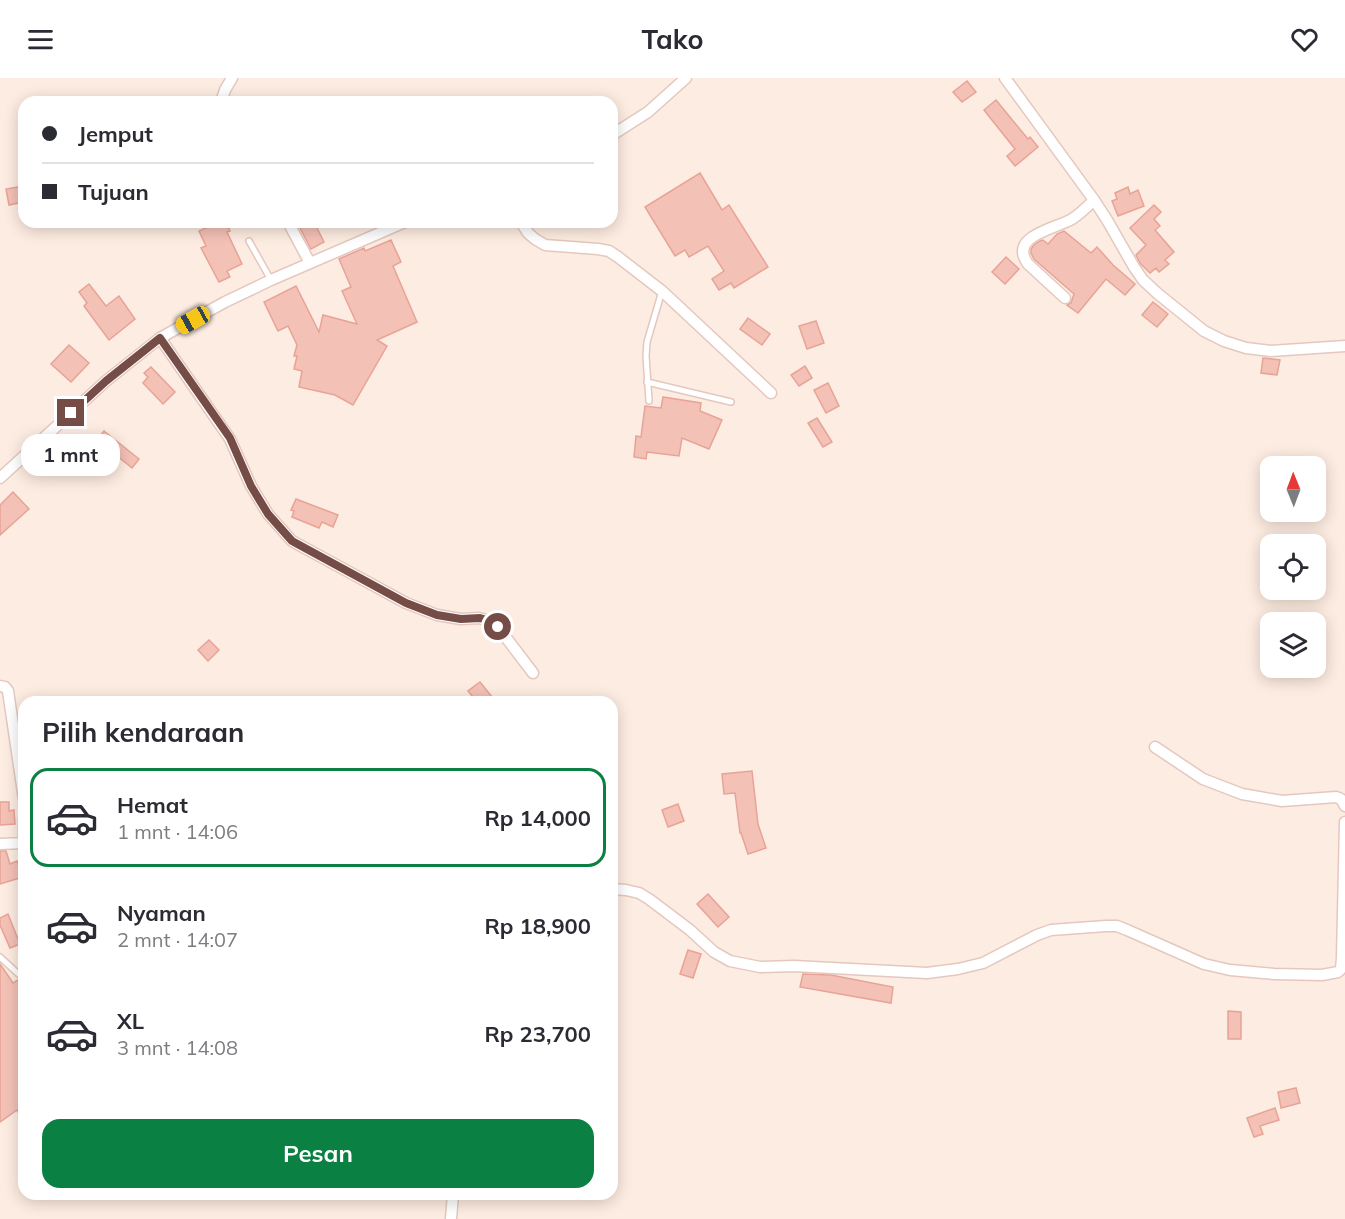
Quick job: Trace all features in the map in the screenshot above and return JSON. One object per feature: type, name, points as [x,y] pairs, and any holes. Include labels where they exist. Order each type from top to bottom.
[{"type":"street","points":[[223,96],[232,78]]},
{"type":"street","points":[[618,131],[648,112],[686,78]]},
{"type":"street","points":[[1005,78],[1094,200],[1143,280],[1204,331],[1246,348],[1271,351],[1345,346]]},
{"type":"street","points":[[1065,298],[1028,264],[1023,258],[1022,250],[1026,242],[1034,235],[1071,220],[1094,200]]},
{"type":"street","points":[[291,228],[310,263]]},
{"type":"street","points":[[0,478],[106,381],[160,338],[225,302],[271,280],[391,228]]},
{"type":"street","points":[[525,228],[535,239],[545,244],[609,251],[662,291],[771,393]]},
{"type":"street","points":[[160,338],[230,438],[251,486],[268,514],[292,541],[406,603],[437,615],[461,619],[480,618],[490,621],[498,627],[532,673]]},
{"type":"street","points":[[0,686],[5,687],[8,691],[18,758]]},
{"type":"street","points":[[1155,747],[1203,779],[1242,794],[1282,801],[1336,797],[1341,799],[1345,806]]},
{"type":"street","points":[[618,890],[633,891],[650,898],[714,952],[730,961],[760,967],[794,966],[927,973],[983,963],[1051,930],[1117,926],[1204,964],[1230,970],[1322,975],[1338,972],[1341,969],[1345,822]]},
{"type":"street","points":[[0,844],[18,843]]},
{"type":"street","points":[[451,1219],[453,1200]]},
{"type":"lane","points":[[249,241],[271,280]]},
{"type":"lane","points":[[649,401],[647,342],[662,291]]},
{"type":"lane","points":[[647,382],[731,402]]},
{"type":"lane","points":[[0,957],[18,974]]},
{"type":"building","points":[[967,81],[976,92],[962,102],[953,92]]},
{"type":"building","points":[[996,100],[1028,139],[1030,137],[1038,147],[1015,166],[1007,156],[1015,149],[984,110]]},
{"type":"building","points":[[700,173],[722,210],[729,205],[768,267],[734,288],[731,283],[719,290],[712,279],[724,271],[708,246],[689,257],[685,250],[675,256],[645,207]]},
{"type":"building","points":[[18,187],[18,203],[9,205],[6,189]]},
{"type":"building","points":[[1128,187],[1130,194],[1138,190],[1144,206],[1118,216],[1112,201],[1117,199],[1115,193]]},
{"type":"building","points":[[1154,205],[1161,212],[1154,219],[1160,226],[1155,230],[1174,252],[1165,260],[1169,264],[1159,272],[1156,268],[1150,273],[1136,255],[1146,245],[1130,228]]},
{"type":"building","points":[[206,228],[229,228],[230,231],[227,232],[242,264],[227,271],[230,277],[219,282],[201,248],[206,246],[199,231]]},
{"type":"building","points":[[300,228],[317,228],[324,242],[311,249]]},
{"type":"building","points":[[1064,231],[1091,253],[1097,247],[1135,284],[1125,295],[1106,279],[1078,313],[1067,305],[1071,303],[1074,294],[1034,259],[1031,253],[1034,245],[1040,241],[1043,240],[1048,244],[1057,234]]},
{"type":"building","points":[[391,240],[401,262],[393,266],[417,322],[377,340],[387,346],[353,405],[335,395],[299,387],[302,371],[294,369],[297,345],[288,326],[278,331],[264,302],[296,286],[319,332],[323,315],[357,324],[342,291],[351,287],[339,259]]},
{"type":"building","points":[[1006,257],[1019,269],[1005,284],[992,272]]},
{"type":"building","points":[[89,284],[106,306],[119,296],[135,319],[109,340],[84,306],[87,303],[79,292]]},
{"type":"building","points":[[1153,302],[1168,314],[1157,327],[1142,315]]},
{"type":"building","points":[[748,318],[770,334],[762,345],[740,329]]},
{"type":"building","points":[[816,321],[824,343],[807,349],[799,326]]},
{"type":"building","points":[[69,345],[89,363],[71,382],[51,364]]},
{"type":"building","points":[[1263,358],[1280,360],[1277,375],[1261,373]]},
{"type":"building","points":[[805,366],[812,378],[799,386],[791,375]]},
{"type":"building","points":[[151,367],[175,392],[163,404],[143,383],[148,377],[144,373]]},
{"type":"building","points":[[828,383],[839,406],[826,413],[814,390]]},
{"type":"building","points":[[663,397],[701,403],[700,411],[722,420],[709,449],[682,438],[679,456],[647,452],[646,459],[634,457],[636,436],[641,437],[645,406],[661,408]]},
{"type":"building","points":[[817,418],[832,442],[823,447],[808,423]]},
{"type":"building","points":[[104,431],[139,459],[132,468],[116,455],[111,462],[102,455],[107,449],[96,441]]},
{"type":"building","points":[[13,492],[29,509],[0,535],[0,505]]},
{"type":"building","points":[[296,499],[338,515],[333,527],[322,522],[319,528],[292,517],[294,511],[291,510]]},
{"type":"building","points":[[209,640],[219,650],[208,661],[198,650]]},
{"type":"building","points":[[480,682],[491,696],[472,696],[468,691]]},
{"type":"building","points":[[752,771],[758,824],[766,848],[748,854],[740,833],[735,793],[724,794],[722,774]]},
{"type":"building","points":[[0,802],[9,802],[9,811],[14,810],[15,824],[0,825]]},
{"type":"building","points":[[678,804],[684,821],[668,827],[662,810]]},
{"type":"building","points":[[0,851],[6,851],[10,864],[17,861],[18,879],[0,884]]},
{"type":"building","points":[[708,894],[729,917],[718,927],[697,904]]},
{"type":"building","points":[[8,914],[18,945],[10,948],[0,925],[0,918]]},
{"type":"building","points":[[688,950],[701,954],[693,978],[680,974]]},
{"type":"building","points":[[0,964],[13,983],[18,980],[18,1112],[17,1110],[0,1122]]},
{"type":"building","points":[[803,974],[831,975],[893,987],[891,1003],[800,987]]},
{"type":"building","points":[[1228,1011],[1241,1012],[1241,1039],[1228,1039]]},
{"type":"building","points":[[1296,1088],[1300,1103],[1281,1108],[1278,1092]]},
{"type":"building","points":[[1275,1108],[1279,1120],[1260,1126],[1263,1134],[1254,1137],[1247,1118]]},
{"type":"route","points":[[71,413],[106,381],[160,338],[230,438],[251,486],[268,514],[292,541],[406,603],[437,615],[461,619],[480,618],[498,627]]}]
